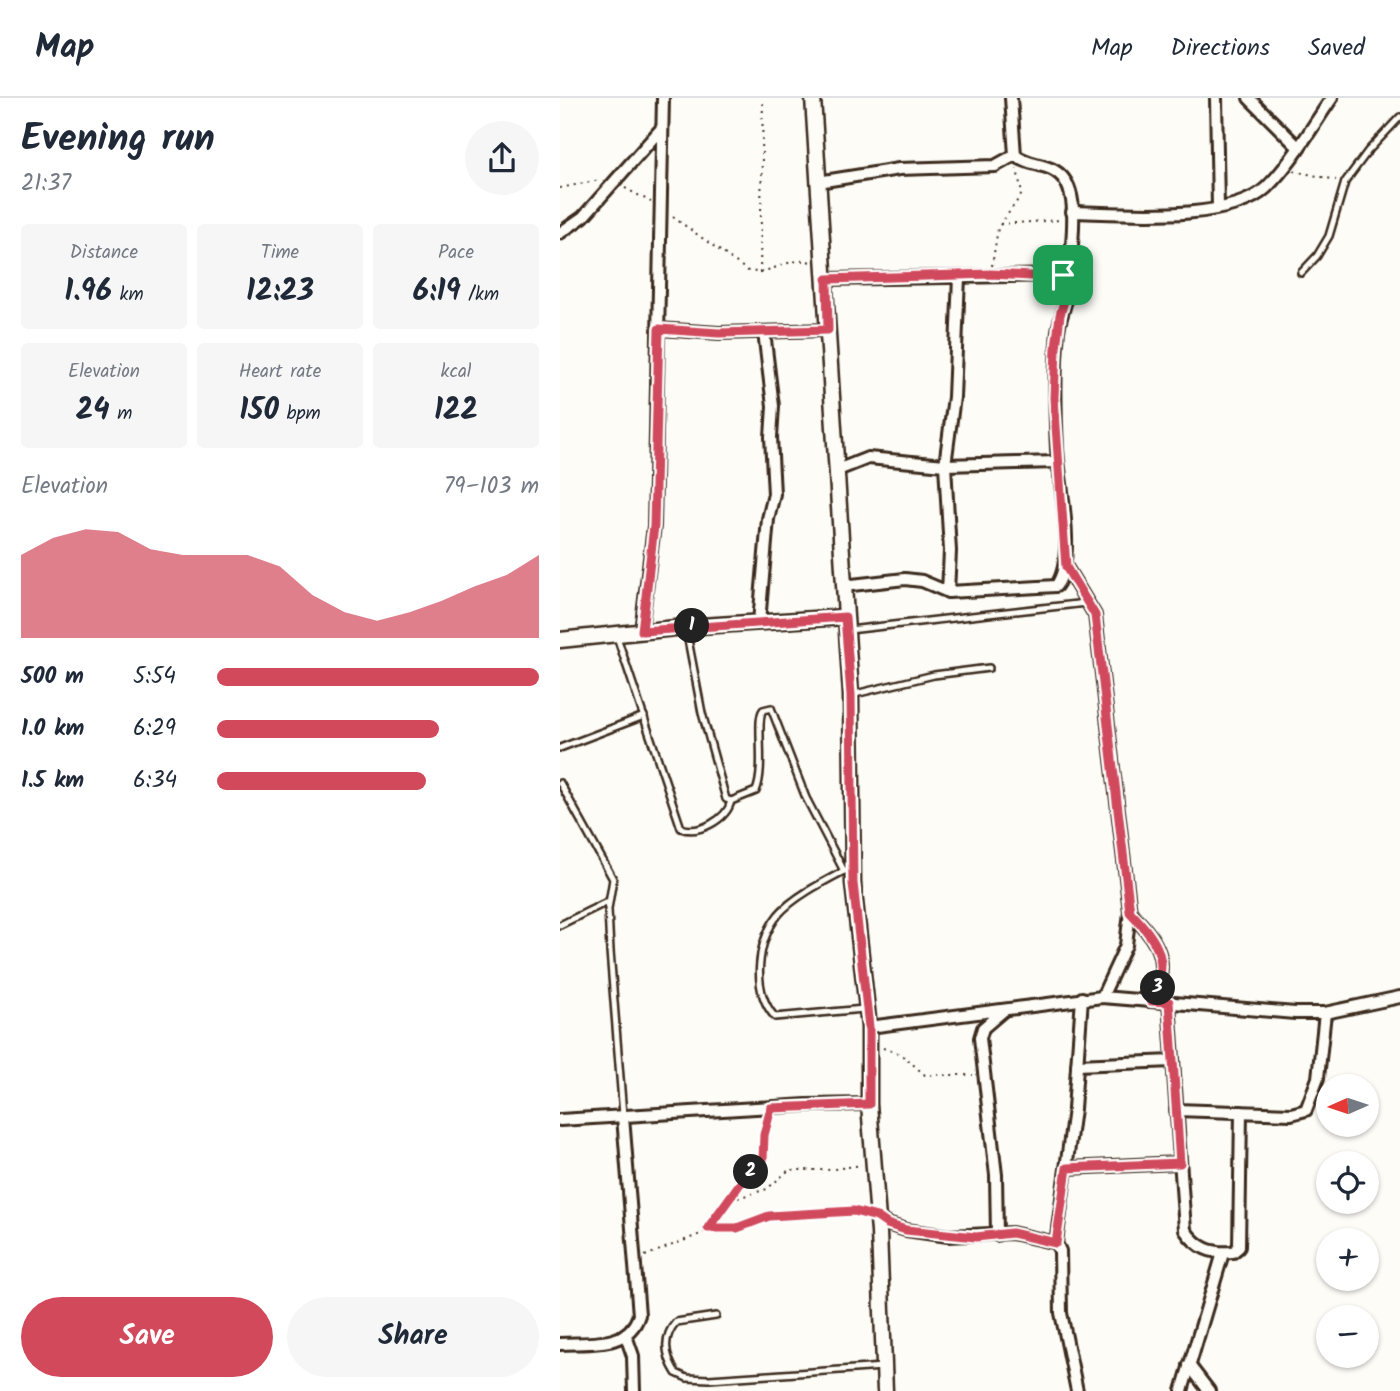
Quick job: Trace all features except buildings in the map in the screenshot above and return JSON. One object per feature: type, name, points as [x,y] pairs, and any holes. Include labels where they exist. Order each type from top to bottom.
[{"type":"street","points":[[642,631],[654,526],[663,98]]},
{"type":"street","points":[[1011,98],[1013,157]]},
{"type":"street","points":[[1216,98],[1218,208]]},
{"type":"street","points":[[1249,98],[1298,146]]},
{"type":"street","points":[[1072,215],[1186,214],[1244,202],[1264,190],[1283,168],[1332,98]]},
{"type":"street","points":[[813,99],[851,695],[848,869],[869,1027],[869,1104],[884,1391]]},
{"type":"street","points":[[560,233],[583,217],[661,129]]},
{"type":"street","points":[[818,182],[899,169],[995,166],[1013,157],[1055,170],[1065,180],[1072,215],[1069,268],[1071,277],[1060,315],[1054,398],[1066,567],[1095,615],[1130,912],[1126,945],[1102,997]]},
{"type":"street","points":[[826,273],[1051,277],[1063,275],[1069,268]]},
{"type":"street","points":[[948,592],[950,551],[945,465],[954,397],[959,277]]},
{"type":"street","points":[[659,329],[764,332],[828,330]]},
{"type":"street","points":[[760,622],[768,519],[774,494],[771,437],[773,406],[764,332]]},
{"type":"street","points":[[835,471],[868,458],[945,465],[1058,462]]},
{"type":"street","points":[[1056,586],[1066,567]]},
{"type":"street","points":[[843,586],[905,579],[922,581],[948,592],[1056,586],[1083,592]]},
{"type":"street","points":[[560,640],[760,622],[846,624]]},
{"type":"street","points":[[1130,912],[1151,934],[1160,952],[1161,972],[1151,1001]]},
{"type":"street","points":[[869,1027],[1003,1011],[1082,998],[1169,1002],[1261,1013],[1325,1013],[1400,997]]},
{"type":"street","points":[[1077,1391],[1061,1313],[1060,1251],[1056,1243],[1067,1168],[1082,998]]},
{"type":"street","points":[[1169,1002],[1185,1230],[1194,1243],[1207,1250],[1233,1252],[1239,1247],[1241,1112]]},
{"type":"street","points":[[998,1235],[996,1175],[983,1077],[981,1032],[1003,1011]]},
{"type":"street","points":[[1176,1110],[1291,1114],[1306,1110],[1318,1078],[1325,1013]]},
{"type":"street","points":[[1077,1065],[1173,1061]]},
{"type":"street","points":[[560,1121],[869,1104]]},
{"type":"street","points":[[560,1344],[615,1341],[635,1328],[639,1315],[623,1117]]},
{"type":"street","points":[[1067,1168],[1180,1163]]},
{"type":"street","points":[[877,1217],[887,1224],[906,1230],[948,1236],[1012,1233],[1056,1243]]},
{"type":"street","points":[[1182,1391],[1223,1252]]},
{"type":"street","points":[[626,1336],[633,1356],[634,1391]]},
{"type":"street","points":[[1189,1365],[1209,1391]]},
{"type":"lane","points":[[1301,274],[1317,256],[1329,236],[1345,182],[1400,117]]},
{"type":"lane","points":[[846,624],[1090,603]]},
{"type":"lane","points":[[685,627],[702,713],[724,796],[731,801]]},
{"type":"lane","points":[[616,634],[681,828],[687,830],[720,820],[728,811],[731,801]]},
{"type":"lane","points":[[851,695],[934,675],[989,668]]},
{"type":"lane","points":[[731,801],[756,791],[761,780],[763,755],[758,717],[763,709],[771,708],[806,798],[848,869],[778,915],[758,967],[766,1000],[775,1017],[866,1009]]},
{"type":"lane","points":[[560,748],[644,716]]},
{"type":"lane","points":[[560,783],[608,866],[613,880],[609,901],[612,1004],[623,1117]]},
{"type":"lane","points":[[560,925],[609,901]]},
{"type":"lane","points":[[716,1316],[676,1322],[667,1332],[666,1346],[676,1373],[687,1378],[709,1379],[883,1367]]},
{"type":"path","points":[[760,274],[763,98]]},
{"type":"path","points":[[785,98],[813,99]]},
{"type":"path","points":[[991,274],[993,247],[1000,224],[1022,194],[1013,157]]},
{"type":"path","points":[[1283,168],[1345,182]]},
{"type":"path","points":[[560,188],[598,180],[613,182],[662,209],[736,265],[760,274],[793,261],[826,273]]},
{"type":"path","points":[[1000,224],[1072,215]]},
{"type":"path","points":[[869,1044],[901,1054],[925,1075],[961,1073],[983,1077]]},
{"type":"path","points":[[634,1260],[691,1239],[708,1228],[763,1160],[764,1135],[771,1108]]},
{"type":"path","points":[[730,1200],[759,1193],[789,1170],[827,1170],[874,1164]]},
{"type":"path","points":[[708,1228],[737,1228],[769,1216],[817,1212],[854,1211],[877,1217]]},
{"type":"route","points":[[1069,268],[1071,277],[1060,315],[1056,348],[1054,398],[1066,567],[1095,615],[1130,912],[1151,934],[1160,952],[1159,986],[1151,1001],[1169,1002],[1180,1163],[1067,1168],[1056,1243],[1012,1233],[976,1237],[906,1230],[887,1224],[877,1217],[854,1211],[769,1216],[737,1228],[708,1228],[739,1185],[763,1160],[763,1140],[771,1108],[869,1104],[869,1027],[852,868],[851,695],[845,617],[642,631],[654,526],[659,329],[719,333],[828,330],[827,279],[991,274],[1051,277],[1063,275],[1069,268]]}]
